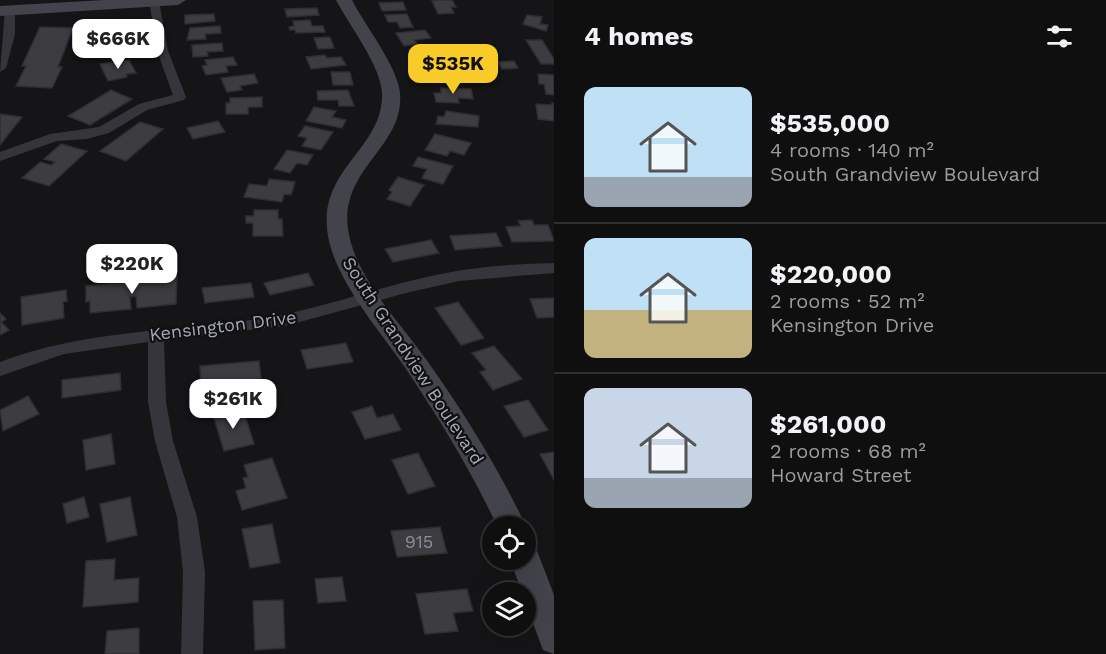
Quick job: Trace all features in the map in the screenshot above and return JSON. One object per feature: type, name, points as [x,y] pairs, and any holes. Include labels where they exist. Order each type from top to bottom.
[{"type":"street","points":[[0,68],[5,10],[178,0]]},
{"type":"street","name":"South Grandview Boulevard","points":[[344,0],[356,26],[385,72],[391,92],[388,114],[342,184],[336,214],[340,244],[371,298],[470,446],[506,516]]},
{"type":"street","points":[[0,157],[44,140],[104,130],[143,107],[180,97],[165,67],[159,44],[154,2]]},
{"type":"street","name":"Kensington Drive","points":[[0,369],[29,356],[78,342],[265,324],[428,282],[487,272],[554,268]]},
{"type":"street","points":[[156,336],[157,402],[164,441],[187,517],[194,572],[192,654]]},
{"type":"street","points":[[529,570],[554,639]]},
{"type":"building","points":[[452,0],[456,7],[451,7],[454,13],[438,14],[432,1]]},
{"type":"building","points":[[403,2],[406,10],[382,11],[379,3]]},
{"type":"building","points":[[317,8],[319,15],[287,17],[285,9]]},
{"type":"building","points":[[214,14],[215,21],[185,24],[185,15]]},
{"type":"building","points":[[407,14],[413,27],[400,28],[397,22],[388,22],[385,15]]},
{"type":"building","points":[[527,15],[542,17],[540,24],[548,25],[546,31],[523,24]]},
{"type":"building","points":[[310,20],[312,26],[323,26],[325,32],[296,33],[295,30],[290,30],[289,27],[294,26],[293,21]]},
{"type":"building","points":[[122,25],[126,37],[116,40],[127,38],[132,50],[105,54],[97,29]]},
{"type":"building","points":[[220,26],[221,33],[205,34],[206,39],[187,40],[190,28]]},
{"type":"building","points":[[40,27],[73,28],[58,67],[62,67],[52,88],[16,86],[26,66],[22,66]]},
{"type":"building","points":[[425,30],[431,38],[414,40],[417,44],[404,46],[396,33]]},
{"type":"building","points":[[330,37],[334,48],[318,49],[314,38]]},
{"type":"building","points":[[526,40],[542,40],[554,59],[554,64],[541,64]]},
{"type":"building","points":[[222,43],[223,51],[207,52],[208,56],[193,57],[192,45]]},
{"type":"building","points":[[442,46],[447,54],[434,56],[438,61],[416,63],[410,54],[416,54],[413,49]]},
{"type":"building","points":[[325,55],[327,58],[341,57],[346,65],[311,69],[306,57]]},
{"type":"building","points":[[233,57],[237,65],[226,66],[228,72],[206,75],[202,66],[207,65],[205,60]]},
{"type":"building","points":[[129,60],[136,73],[108,81],[100,64]]},
{"type":"building","points":[[514,61],[518,68],[502,69],[498,62]]},
{"type":"building","points":[[443,67],[450,81],[432,82],[426,68]]},
{"type":"building","points":[[331,72],[350,72],[353,85],[333,85]]},
{"type":"building","points":[[254,74],[258,83],[240,86],[242,90],[227,92],[221,78]]},
{"type":"building","points":[[538,74],[554,75],[554,95],[546,94],[544,84],[539,84]]},
{"type":"building","points":[[441,88],[471,89],[473,99],[458,98],[459,103],[436,102],[434,93],[441,93]]},
{"type":"building","points":[[111,90],[132,99],[90,125],[68,116]]},
{"type":"building","points":[[348,90],[354,106],[339,106],[338,100],[318,100],[317,91]]},
{"type":"building","points":[[262,97],[262,107],[248,107],[248,114],[226,114],[226,103],[230,103],[230,98]]},
{"type":"building","points":[[554,103],[554,121],[538,119],[536,104],[552,105]]},
{"type":"building","points":[[314,107],[336,111],[332,117],[346,120],[342,128],[306,121]]},
{"type":"building","points":[[446,111],[479,116],[478,127],[436,124],[438,116],[444,117]]},
{"type":"building","points":[[0,114],[22,117],[0,145]]},
{"type":"building","points":[[218,121],[225,132],[193,139],[187,128]]},
{"type":"building","points":[[140,122],[163,129],[126,161],[100,151]]},
{"type":"building","points":[[305,126],[333,132],[321,150],[302,146],[307,138],[298,136]]},
{"type":"building","points":[[435,134],[471,143],[464,155],[450,151],[447,156],[425,150]]},
{"type":"building","points":[[61,144],[87,151],[49,186],[22,178],[40,162],[51,165],[55,162],[44,159]]},
{"type":"building","points":[[287,150],[313,155],[307,165],[297,163],[290,173],[274,169]]},
{"type":"building","points":[[418,157],[453,166],[443,184],[422,178],[427,169],[413,166]]},
{"type":"building","points":[[398,177],[424,185],[410,206],[387,199],[392,192],[389,190]]},
{"type":"building","points":[[269,179],[295,182],[291,195],[284,194],[282,202],[244,197],[249,184],[267,186]]},
{"type":"building","points":[[254,210],[278,210],[278,219],[282,219],[283,236],[253,236],[253,223],[246,223],[246,216],[254,216]]},
{"type":"building","points":[[532,220],[534,225],[548,225],[554,241],[512,242],[506,227],[521,226],[518,221]]},
{"type":"building","points":[[496,233],[502,246],[455,250],[450,236]]},
{"type":"building","points":[[431,240],[439,253],[393,262],[385,249]]},
{"type":"building","points":[[308,273],[314,285],[270,295],[264,283]]},
{"type":"building","points":[[177,277],[176,304],[137,308],[136,296],[130,297],[131,309],[90,313],[90,301],[86,302],[86,286]]},
{"type":"building","points":[[251,283],[254,297],[205,303],[202,288]]},
{"type":"building","points":[[66,290],[67,301],[63,302],[64,318],[22,325],[21,297]]},
{"type":"building","points":[[554,298],[554,317],[537,318],[530,299]]},
{"type":"building","points":[[458,302],[484,338],[461,345],[435,308]]},
{"type":"building","points":[[0,313],[6,319],[1,322],[9,330],[0,335]]},
{"type":"building","points":[[346,343],[353,362],[307,369],[301,350]]},
{"type":"building","points":[[494,346],[522,379],[493,390],[480,372],[486,370],[472,353]]},
{"type":"building","points":[[259,361],[261,379],[201,384],[200,366]]},
{"type":"building","points":[[120,373],[121,390],[62,398],[62,380]]},
{"type":"building","points":[[28,396],[39,414],[3,431],[0,410]]},
{"type":"building","points":[[528,400],[548,430],[524,437],[504,406]]},
{"type":"building","points":[[372,406],[377,418],[393,414],[401,430],[365,439],[352,412]]},
{"type":"building","points":[[243,409],[254,444],[224,451],[213,415]]},
{"type":"building","points":[[111,434],[115,464],[86,470],[83,440]]},
{"type":"building","points":[[554,452],[554,480],[540,454]]},
{"type":"building","points":[[418,453],[435,486],[408,494],[392,460]]},
{"type":"building","points":[[272,458],[287,498],[242,510],[236,491],[246,488],[243,478],[248,477],[244,465]]},
{"type":"building","points":[[84,497],[89,517],[67,523],[63,504]]},
{"type":"building","points":[[130,497],[137,535],[107,542],[100,504]]},
{"type":"building","points":[[272,524],[280,563],[250,568],[242,529]]},
{"type":"building","points":[[440,527],[447,553],[397,557],[391,531]]},
{"type":"building","points":[[115,559],[114,580],[139,578],[138,602],[83,607],[86,561]]},
{"type":"building","points":[[342,577],[346,601],[318,603],[315,579]]},
{"type":"building","points":[[467,589],[473,611],[453,613],[458,631],[425,634],[416,594]]},
{"type":"building","points":[[283,600],[285,648],[255,650],[253,601]]},
{"type":"building","points":[[139,628],[139,654],[105,654],[107,631]]}]
